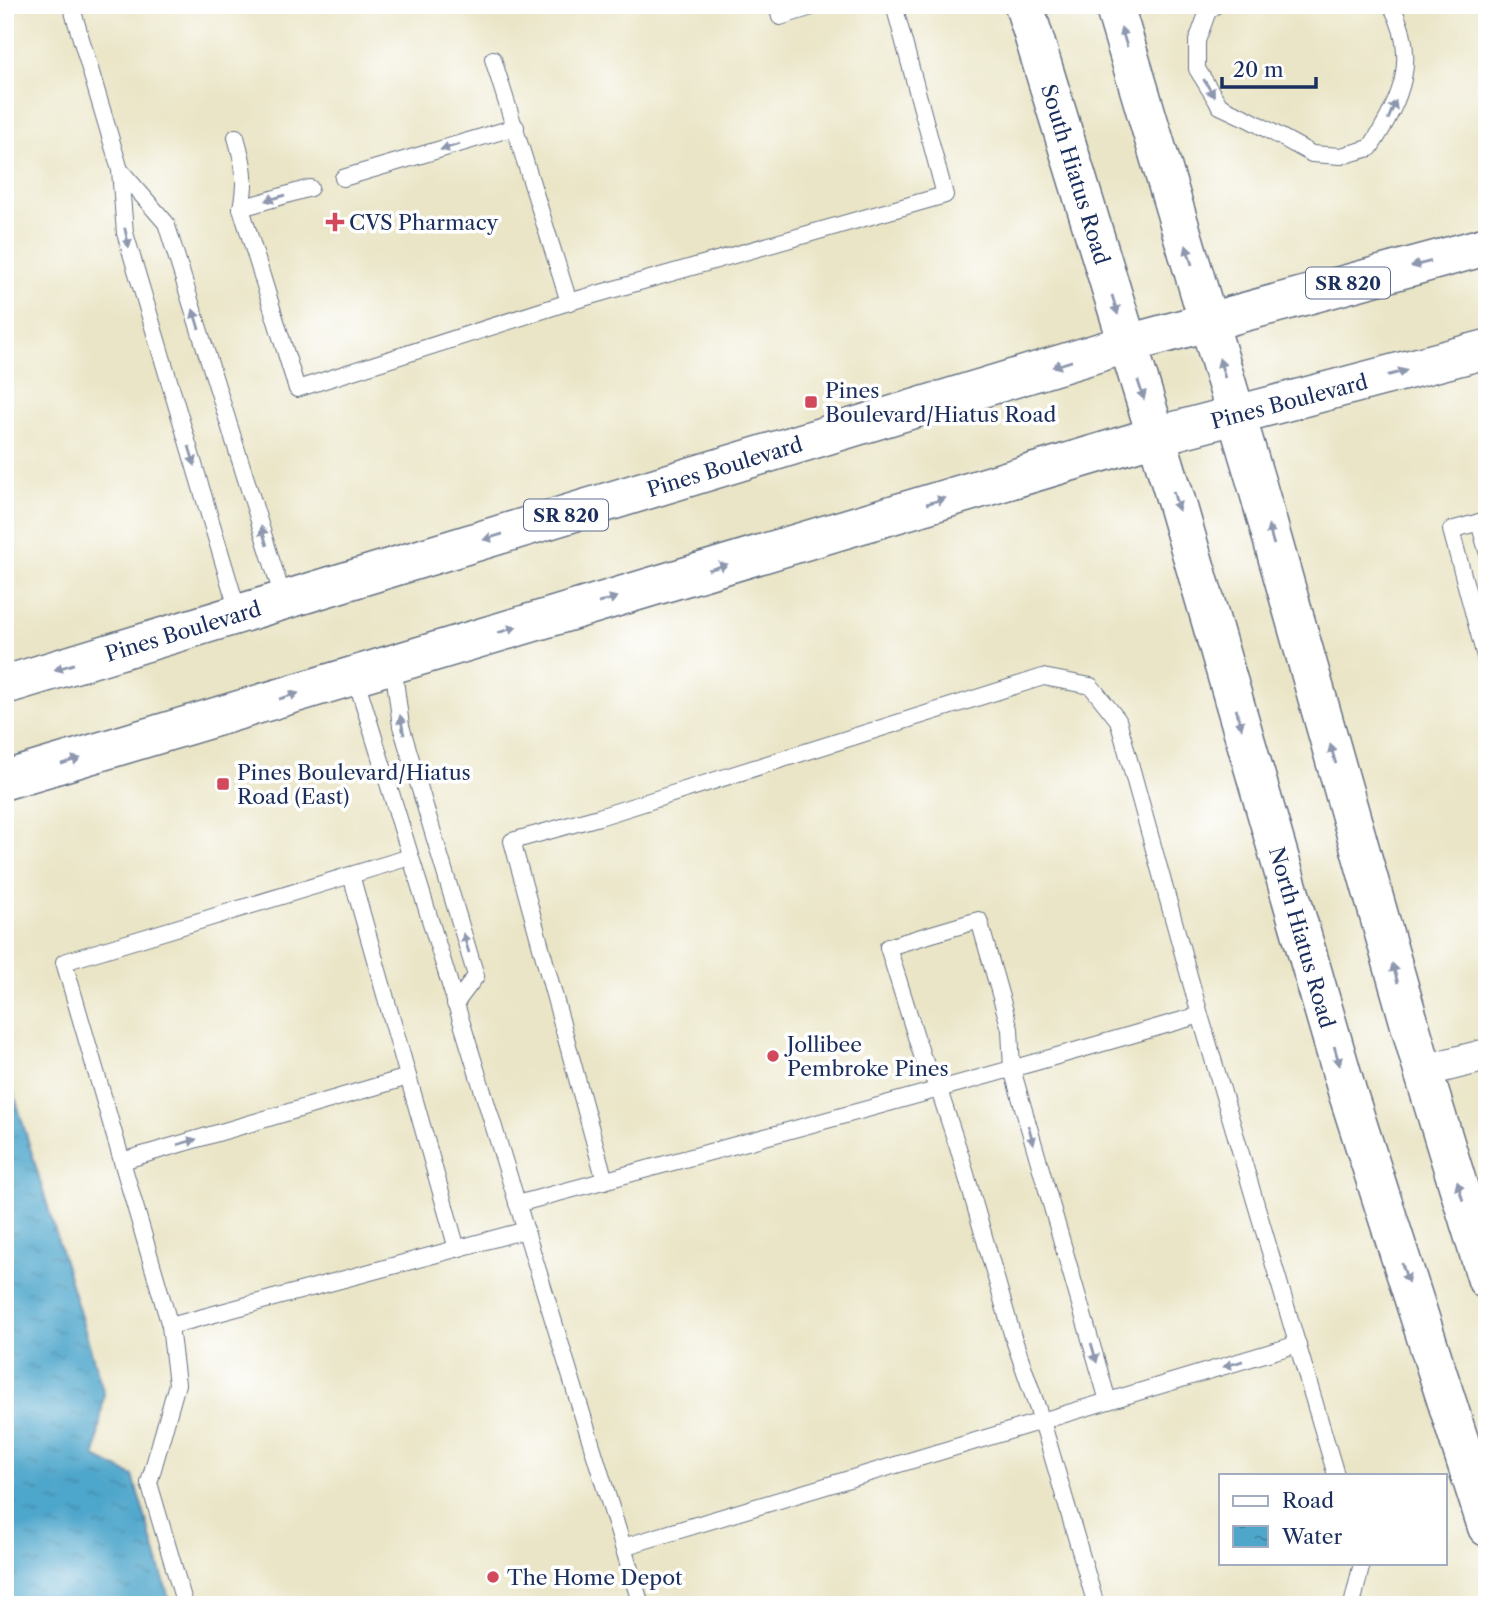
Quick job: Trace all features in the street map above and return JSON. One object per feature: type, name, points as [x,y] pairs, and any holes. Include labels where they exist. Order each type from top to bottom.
[{"type":"main road","name":"South Hiatus Road","points":[[1024,5],[1127,344]]},
{"type":"main road","points":[[1114,5],[1209,320],[1423,1071],[1487,1280]]},
{"type":"main road","name":"Pines Boulevard","points":[[5,685],[1127,344],[1487,246]]},
{"type":"main road","name":"North Hiatus Road","points":[[1127,344],[1347,1091],[1487,1527]]},
{"type":"main road","name":"Pines Boulevard","points":[[5,780],[1156,436],[1487,349]]},
{"type":"street","points":[[1423,1071],[1487,1055]]},
{"type":"lane","points":[[71,5],[120,170],[125,233],[239,615]]},
{"type":"lane","points":[[777,5],[780,17],[818,5]]},
{"type":"lane","points":[[236,137],[246,185],[241,208],[297,389],[569,302],[945,195],[894,5]]},
{"type":"lane","points":[[1216,5],[1208,11],[1197,41],[1197,69],[1220,106],[1311,154],[1341,156],[1370,148],[1389,120],[1399,92],[1407,53],[1401,23],[1391,5]]},
{"type":"lane","points":[[493,59],[569,302]]},
{"type":"lane","points":[[343,178],[516,127]]},
{"type":"lane","points":[[120,170],[166,223],[284,601]]},
{"type":"lane","points":[[241,208],[310,188]]},
{"type":"lane","points":[[1487,551],[1483,521],[1451,530],[1487,664]]},
{"type":"lane","points":[[393,664],[401,726],[476,976],[456,1004]]},
{"type":"lane","points":[[355,676],[641,1605]]},
{"type":"lane","points":[[605,1181],[512,841],[599,817],[1043,677],[1091,686],[1118,720],[1200,1015],[1336,1474]]},
{"type":"lane","points":[[185,1605],[149,1483],[177,1384],[170,1326],[64,962],[410,857]]},
{"type":"lane","points":[[351,875],[457,1249]]},
{"type":"lane","points":[[1096,1605],[1042,1421],[1013,1337],[961,1157],[939,1090],[922,1056],[888,947],[979,920],[1010,1028],[1012,1069],[1108,1401]]},
{"type":"lane","points":[[517,1204],[939,1090],[1200,1015]]},
{"type":"lane","points":[[122,1161],[408,1077]]},
{"type":"lane","points":[[170,1326],[526,1230]]},
{"type":"lane","points":[[623,1547],[1298,1344]]},
{"type":"lane","points":[[1352,1605],[1362,1564]]},
{"type":"water","points":[[5,1064],[104,1394],[95,1457],[133,1476],[171,1605],[5,1605]]},
{"type":"place","name":"CVS Pharmacy","points":[[335,222]]},
{"type":"place","name":"Pines Boulevard/Hiatus Road","points":[[811,402]]},
{"type":"place","name":"Pines Boulevard/Hiatus Road (East)","points":[[223,784]]},
{"type":"place","name":"Jollibee Pembroke Pines","points":[[773,1056]]},
{"type":"place","name":"The Home Depot","points":[[493,1577]]}]
